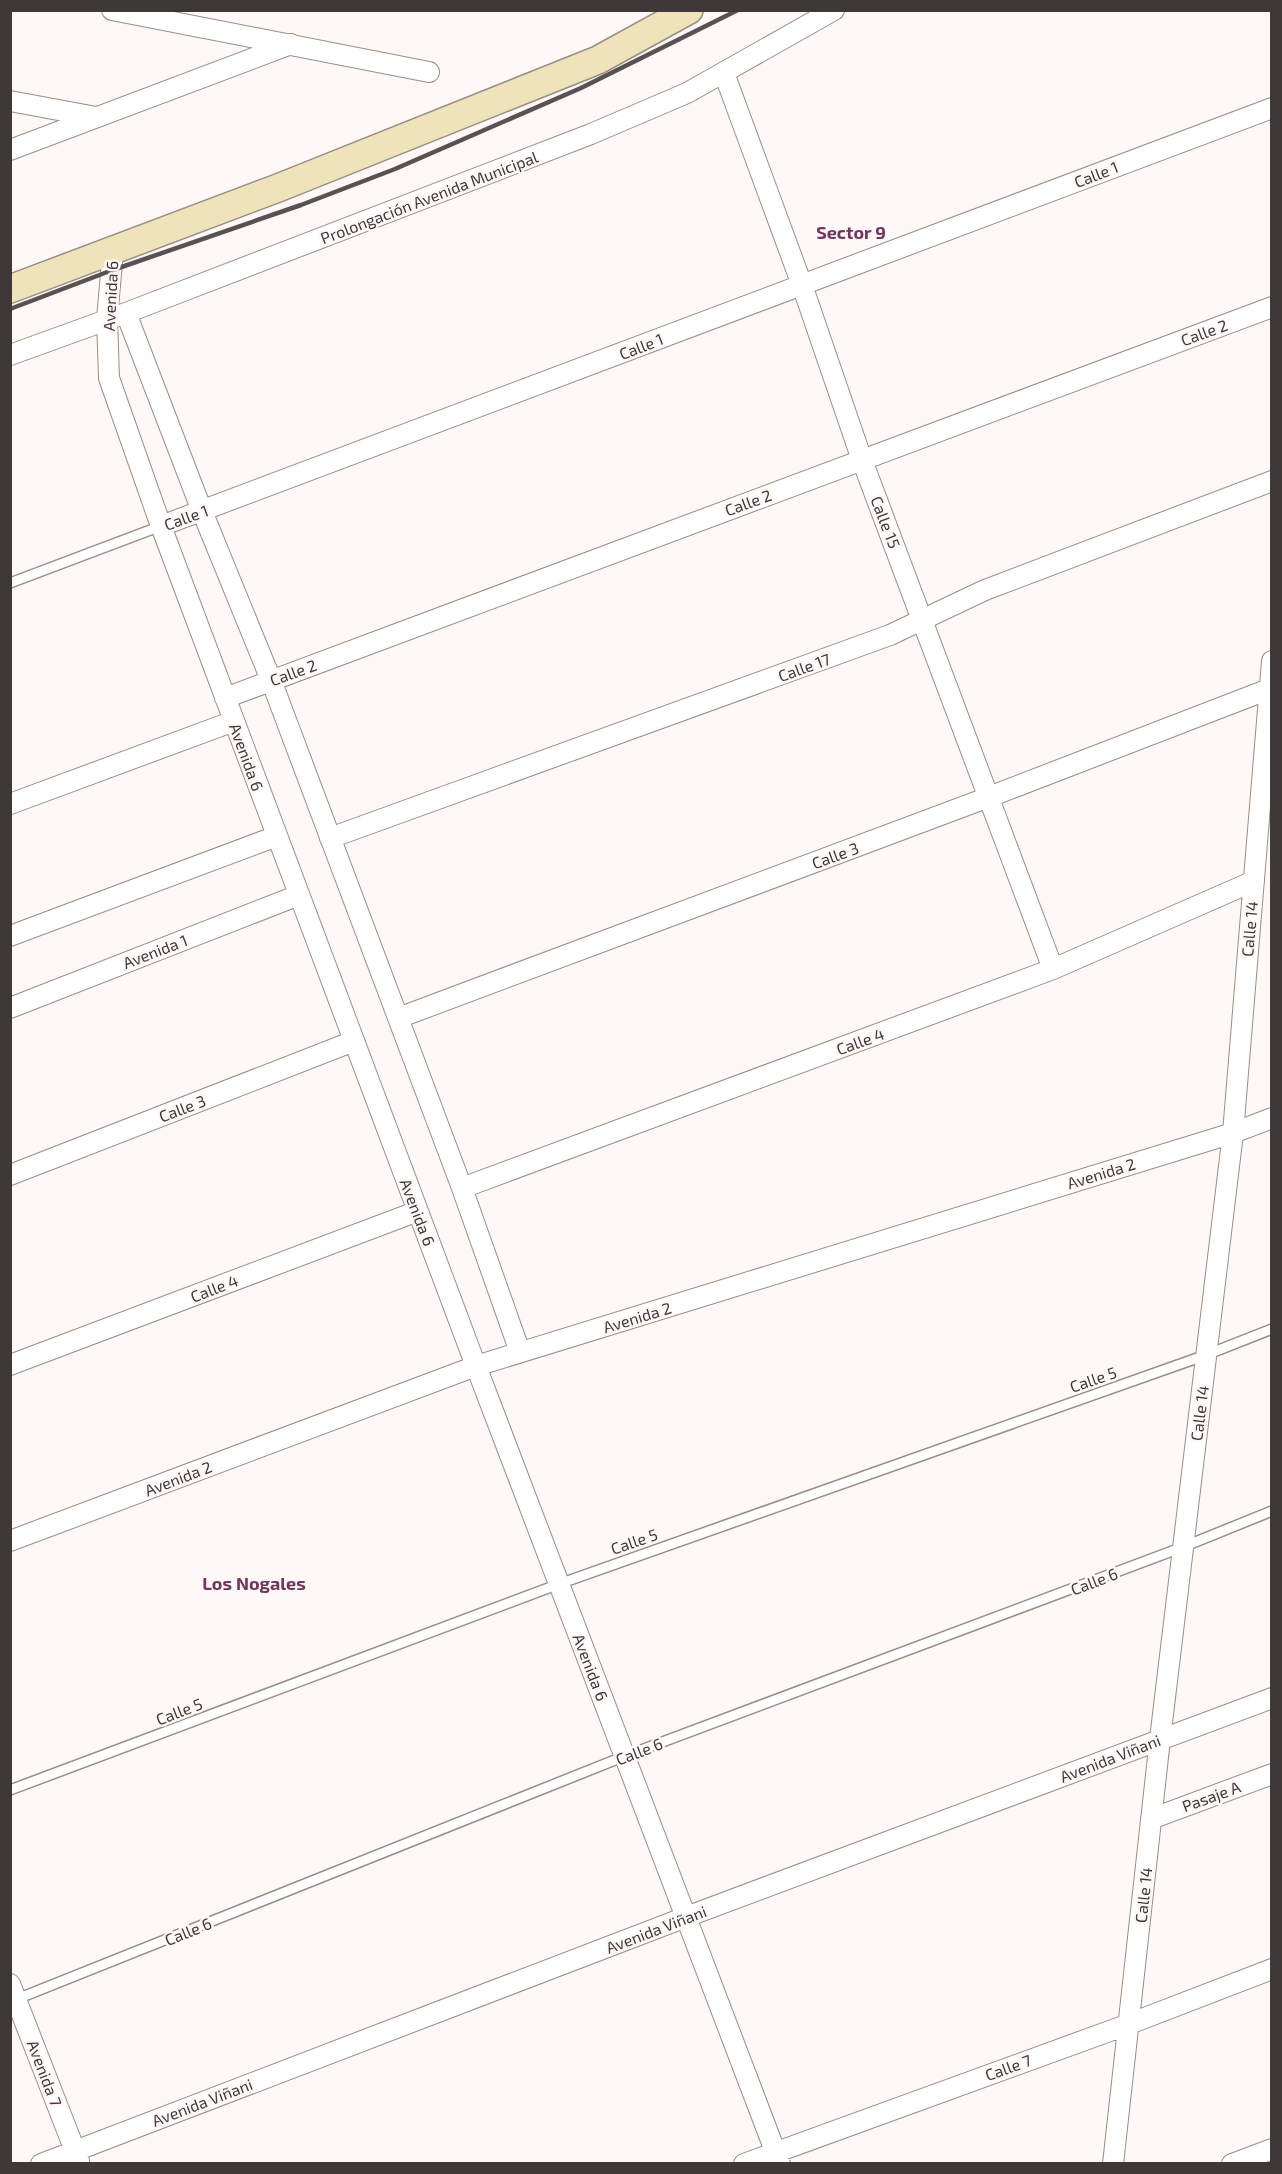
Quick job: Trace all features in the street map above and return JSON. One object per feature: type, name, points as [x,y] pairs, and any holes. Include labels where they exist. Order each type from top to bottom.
[{"type":"main road","points":[[10,289],[278,188],[598,60],[688,10]]},
{"type":"street","points":[[112,10],[429,72]]},
{"type":"street","name":"Prolongación Avenida Municipal","points":[[10,355],[545,153],[687,93],[834,10]]},
{"type":"street","points":[[10,150],[291,44]]},
{"type":"street","name":"Calle 15","points":[[724,73],[802,285],[862,460],[1053,969]]},
{"type":"street","points":[[10,101],[98,117]]},
{"type":"street","name":"Calle 1","points":[[161,526],[1272,108]]},
{"type":"street","name":"Avenida 6","points":[[113,250],[117,316],[109,378],[161,526],[476,1366],[778,2158]]},
{"type":"street","name":"Calle 2","points":[[225,698],[1272,307]]},
{"type":"street","name":"Avenida 6","points":[[117,316],[202,511],[271,680],[462,1188],[520,1352]]},
{"type":"street","name":"Calle 17","points":[[330,838],[890,635],[985,590],[1272,481]]},
{"type":"street","name":"Calle 14","points":[[1113,2163],[1160,1739],[1233,1133],[1272,661]]},
{"type":"street","name":"Calle 3","points":[[398,1018],[989,797],[1270,688]]},
{"type":"street","points":[[10,804],[234,721]]},
{"type":"street","points":[[10,936],[277,836]]},
{"type":"street","name":"Calle 4","points":[[462,1188],[1053,969],[1254,881]]},
{"type":"street","name":"Avenida 1","points":[[10,1008],[299,895]]},
{"type":"street","name":"Calle 3","points":[[10,1175],[354,1041]]},
{"type":"street","name":"Avenida 2","points":[[10,1541],[476,1366],[1233,1133],[1272,1118]]},
{"type":"street","name":"Calle 4","points":[[10,1365],[418,1211]]},
{"type":"street","name":"Avenida Viñani","points":[[41,2163],[77,2157],[686,1917],[1272,1698]]},
{"type":"street","name":"Pasaje A","points":[[1151,1819],[1272,1774]]},
{"type":"street","name":"Calle 7","points":[[744,2163],[778,2158],[1272,1969]]},
{"type":"street","name":"Avenida 7","points":[[13,1995],[77,2157]]},
{"type":"street","points":[[1232,2163],[1272,2149]]},
{"type":"lane","name":"Calle 1","points":[[10,583],[161,526]]},
{"type":"lane","name":"Calle 5","points":[[10,1790],[559,1584],[1206,1355],[1272,1329]]},
{"type":"lane","name":"Calle 6","points":[[13,1995],[625,1756],[1183,1547],[1272,1511]]},
{"type":"railway","points":[[10,309],[395,169],[581,88],[738,10]]},
{"type":"district","name":"Sector 9","points":[[851,232]]},
{"type":"district","name":"Los Nogales","points":[[254,1583]]}]
